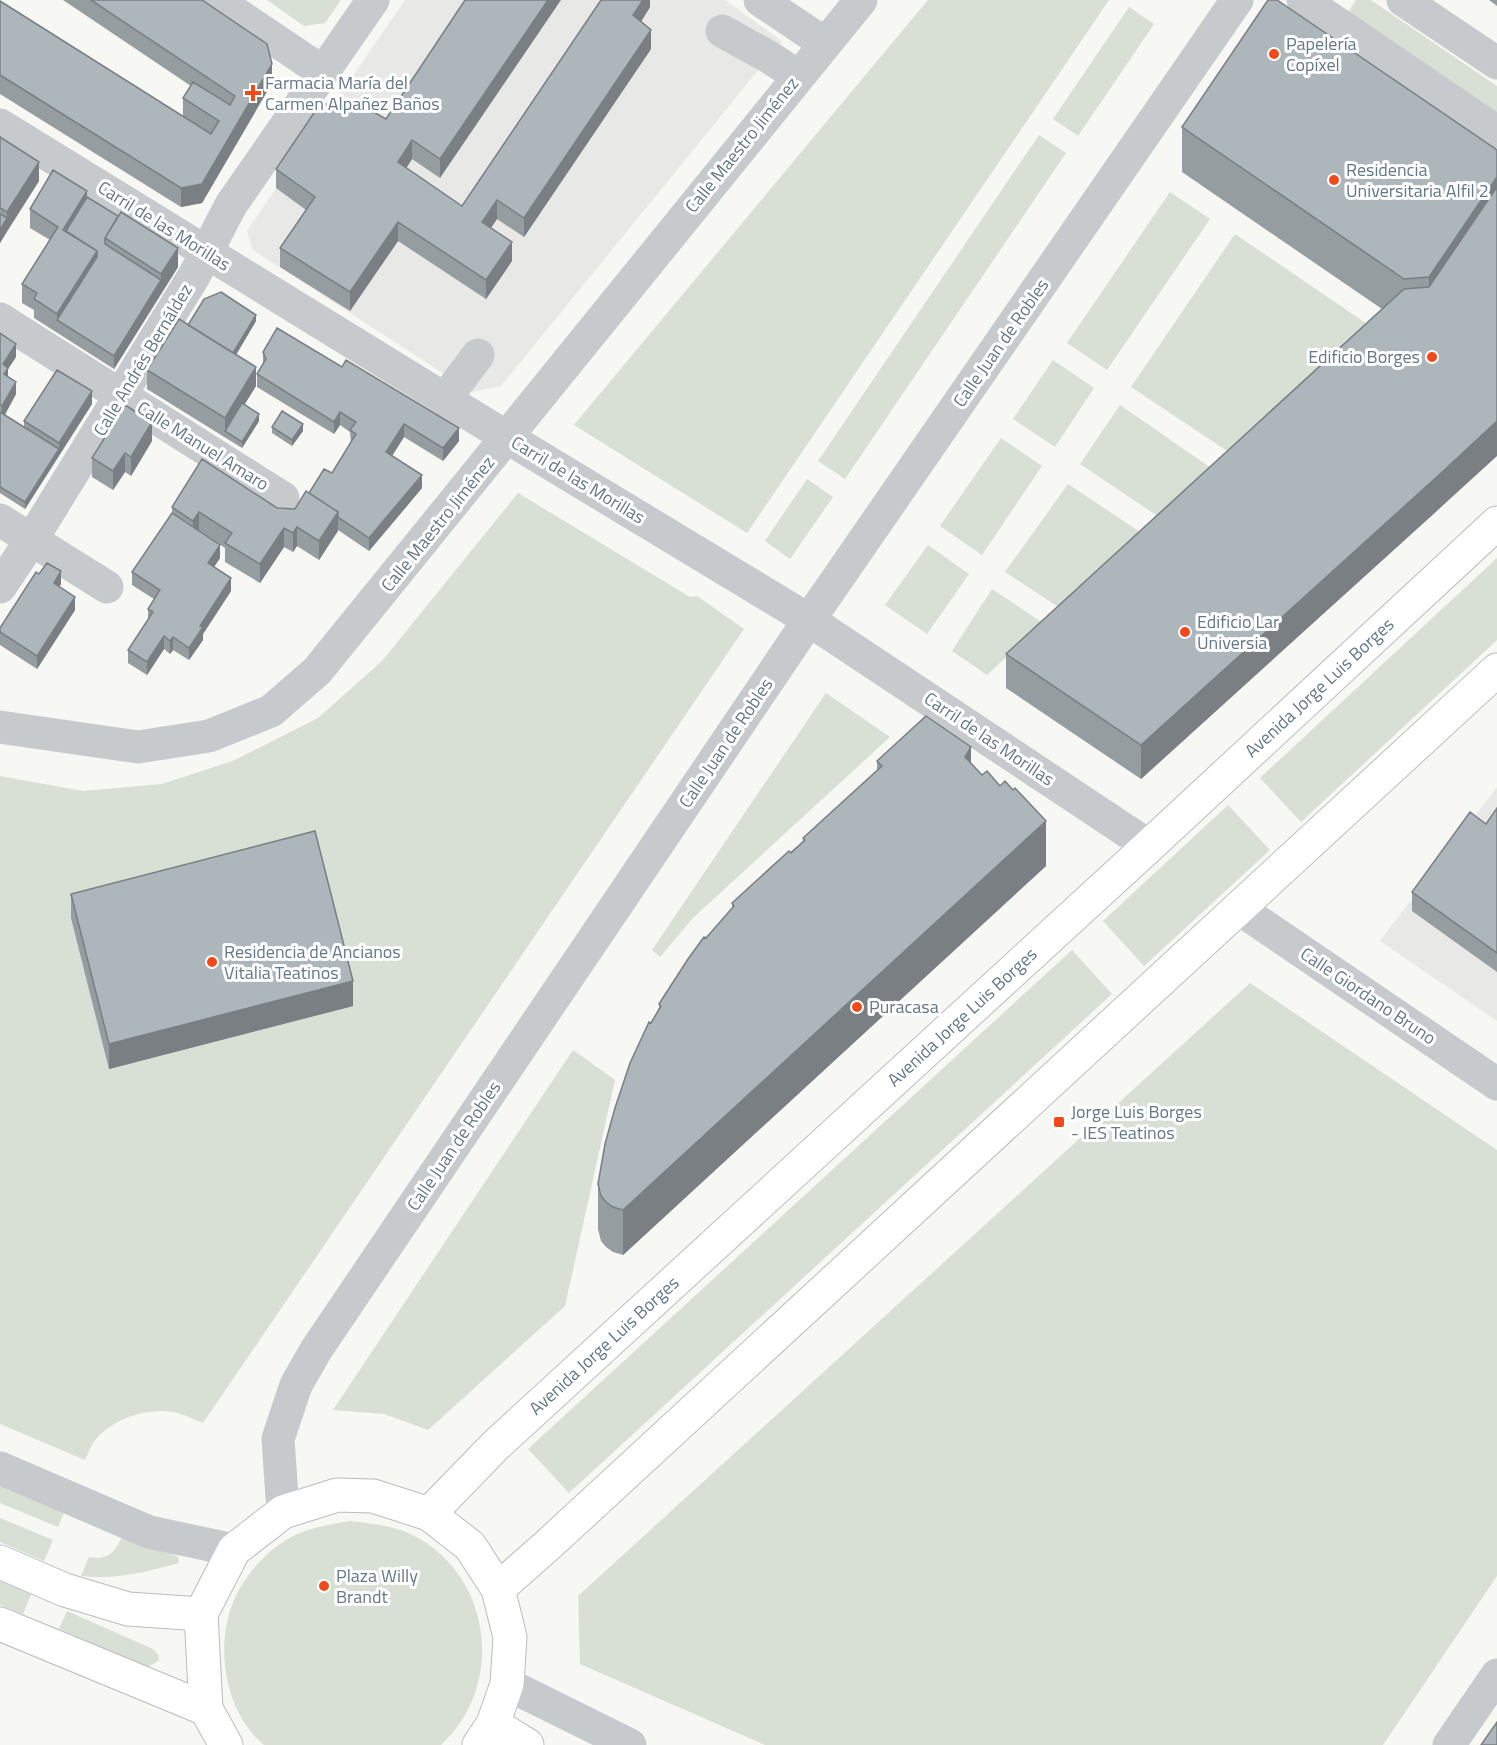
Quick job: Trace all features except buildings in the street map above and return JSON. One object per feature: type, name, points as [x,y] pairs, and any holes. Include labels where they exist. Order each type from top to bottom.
[{"type":"main road","name":"Avenida Jorge Luis Borges","points":[[429,1514],[496,1445],[1149,846],[1497,523]]},
{"type":"main road","points":[[498,1589],[1497,670]]},
{"type":"main road","points":[[222,1744],[206,1709],[201,1614],[234,1550],[283,1512],[338,1495],[373,1496],[429,1514],[470,1546],[498,1589],[510,1637],[507,1684],[486,1735],[527,1745]]},
{"type":"main road","points":[[0,1562],[65,1590],[128,1609],[201,1614]]},
{"type":"main road","points":[[0,1624],[206,1709]]},
{"type":"street","points":[[216,0],[323,72]]},
{"type":"street","name":"Calle Andrés Bernáldez","points":[[0,587],[122,395],[231,205],[373,0]]},
{"type":"street","points":[[760,0],[824,43]]},
{"type":"street","name":"Calle Maestro Jiménez","points":[[0,727],[138,747],[209,735],[271,711],[317,671],[861,0]]},
{"type":"street","name":"Calle Juan de Robles","points":[[283,1512],[278,1439],[296,1385],[316,1350],[809,620],[1237,0]]},
{"type":"street","points":[[1303,0],[1497,132]]},
{"type":"street","points":[[1403,0],[1497,63]]},
{"type":"street","points":[[722,31],[798,76]]},
{"type":"street","name":"Carril de las Morillas","points":[[0,125],[508,438],[809,620],[1149,846]]},
{"type":"street","name":"Calle Manuel Amaro","points":[[0,319],[283,498]]},
{"type":"street","points":[[445,399],[478,355]]},
{"type":"street","points":[[0,520],[107,587]]},
{"type":"street","name":"Calle Giordano Bruno","points":[[1238,908],[1497,1084]]},
{"type":"street","points":[[0,1468],[148,1532],[234,1550]]},
{"type":"street","points":[[1449,1745],[1497,1675]]},
{"type":"street","points":[[507,1684],[630,1745]]},
{"type":"shaded area","points":[[267,0],[341,0],[325,23],[304,26]]},
{"type":"shaded area","points":[[405,0],[725,0],[782,41],[501,386],[472,392],[253,250],[247,231]]},
{"type":"shaded area","points":[[928,0],[1109,0],[747,533],[574,425]]},
{"type":"shaded area","points":[[1356,0],[1371,0],[1497,86],[1497,116],[1347,14]]},
{"type":"shaded area","points":[[1129,7],[1154,24],[1078,136],[1053,119]]},
{"type":"shaded area","points":[[1039,135],[1066,153],[845,479],[818,461]]},
{"type":"shaded area","points":[[1170,192],[1210,219],[1107,370],[1067,343]]},
{"type":"shaded area","points":[[1235,234],[1370,326],[1230,453],[1131,387]]},
{"type":"shaded area","points":[[1053,360],[1094,388],[1055,447],[1013,419]]},
{"type":"shaded area","points":[[1120,405],[1211,468],[1159,517],[1080,464]]},
{"type":"shaded area","points":[[1001,438],[1042,466],[982,555],[940,526]]},
{"type":"shaded area","points":[[807,479],[833,497],[790,559],[765,541]]},
{"type":"shaded area","points":[[1068,484],[1140,532],[1060,608],[1005,572]]},
{"type":"shaded area","points":[[518,493],[690,597],[697,596],[744,629],[203,1423],[167,1411],[133,1416],[112,1425],[94,1441],[85,1460],[0,1424],[0,776],[83,791],[162,784],[235,760],[318,718],[383,660]]},
{"type":"shaded area","points":[[928,545],[969,574],[927,634],[885,605]]},
{"type":"shaded area","points":[[1497,558],[1497,640],[1301,822],[1260,778]]},
{"type":"shaded area","points":[[992,589],[1043,623],[987,675],[952,651]]},
{"type":"shaded area","points":[[826,693],[890,737],[693,918],[660,957],[652,950]]},
{"type":"shaded area","points":[[1497,787],[1497,1021],[1380,941]]},
{"type":"shaded area","points":[[1228,805],[1270,850],[1144,966],[1103,921]]},
{"type":"shaded area","points":[[1072,950],[1112,994],[569,1493],[528,1449]]},
{"type":"shaded area","points":[[1250,983],[1497,1150],[1497,1576],[1383,1745],[765,1745],[580,1664],[578,1596]]},
{"type":"shaded area","points":[[573,1050],[615,1080],[565,1306],[428,1430],[384,1414],[333,1410]]},
{"type":"shaded area","points":[[0,1480],[66,1508],[58,1527],[0,1503]]},
{"type":"shaded area","points":[[0,1518],[53,1540],[44,1561],[0,1542]]},
{"type":"shaded area","points":[[350,1521],[395,1528],[420,1539],[445,1558],[463,1582],[476,1608],[482,1637],[481,1666],[474,1695],[461,1722],[441,1745],[264,1745],[240,1715],[232,1697],[224,1658],[225,1638],[228,1618],[242,1584],[266,1555],[288,1539],[314,1528]]},
{"type":"shaded area","points":[[124,1533],[178,1557],[179,1563],[119,1576],[81,1576],[89,1557],[107,1556]]},
{"type":"shaded area","points":[[0,1581],[31,1594],[23,1614],[0,1605]]},
{"type":"shaded area","points":[[67,1611],[153,1649],[158,1654],[159,1660],[147,1668],[59,1629]]},
{"type":"place","name":"Papelería Copíxel","points":[[1274,54]]},
{"type":"place","name":"Farmacia María del Carmen Alpañez Baños","points":[[253,93]]},
{"type":"place","name":"Residencia Universitaria Alfil 2","points":[[1334,180]]},
{"type":"place","name":"Edificio Borges","points":[[1432,357]]},
{"type":"place","name":"Edificio Lar Universia","points":[[1185,632]]},
{"type":"place","name":"Residencia de Ancianos Vitalia Teatinos","points":[[212,962]]},
{"type":"place","name":"Puracasa","points":[[857,1007]]},
{"type":"place","name":"Jorge Luis Borges - IES Teatinos","points":[[1059,1122]]},
{"type":"place","name":"Plaza Willy Brandt","points":[[324,1586]]}]
